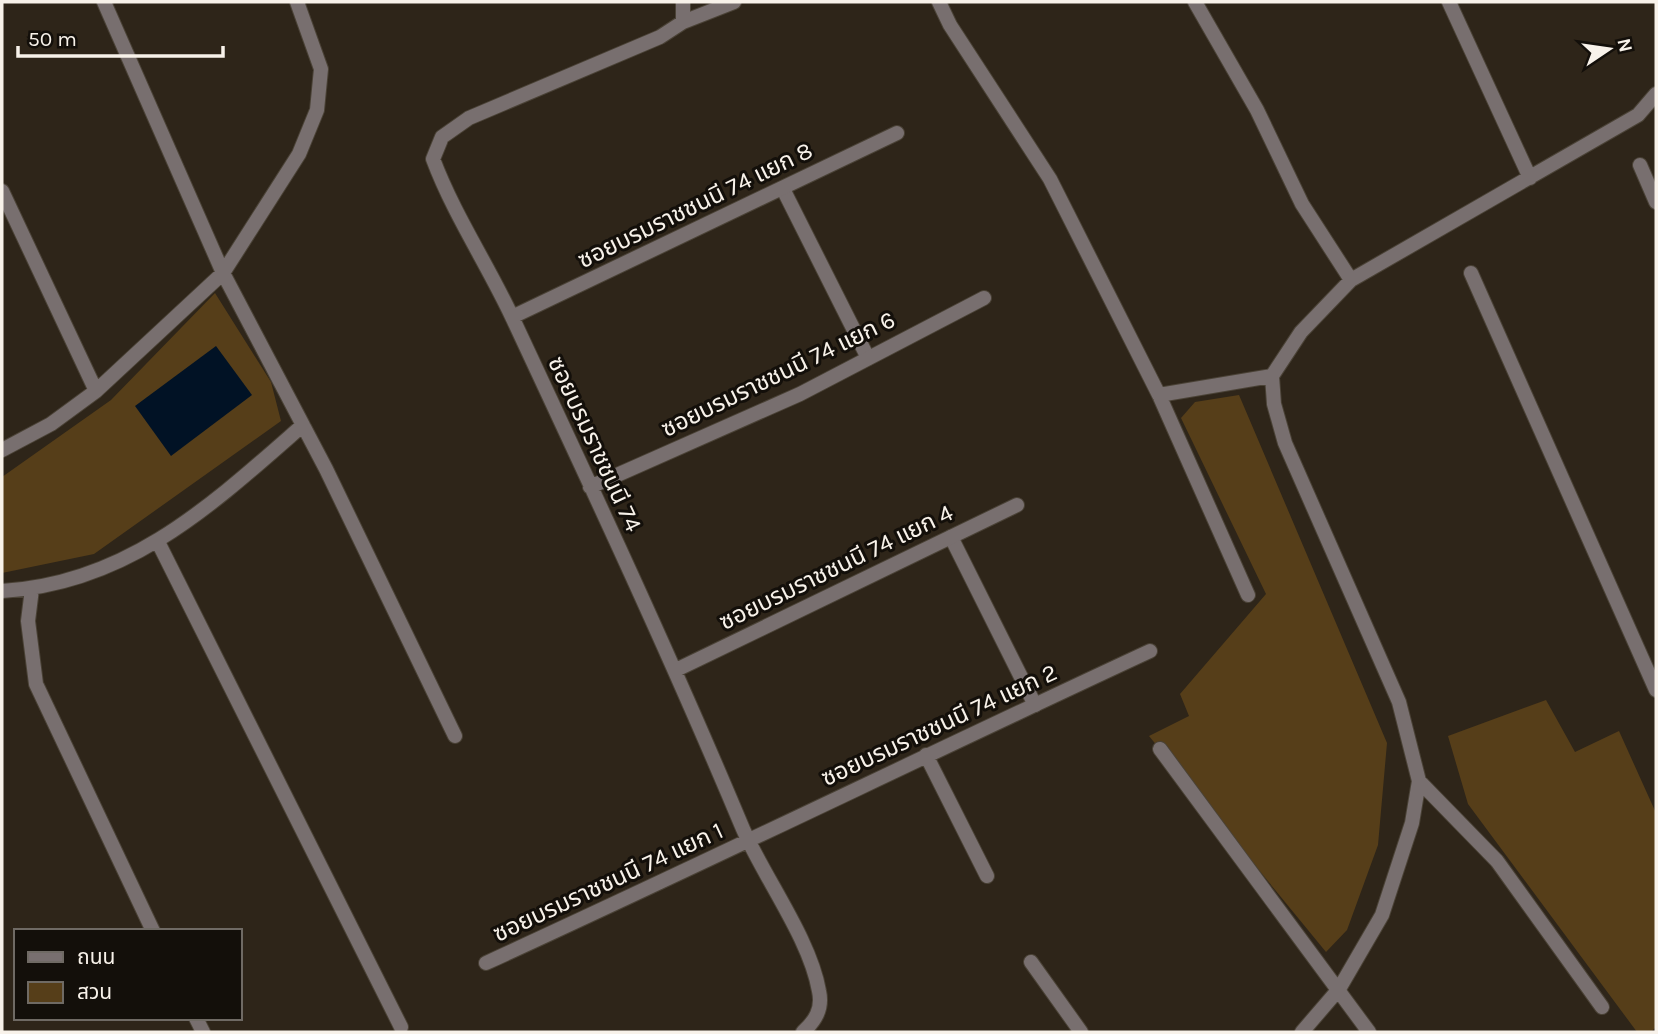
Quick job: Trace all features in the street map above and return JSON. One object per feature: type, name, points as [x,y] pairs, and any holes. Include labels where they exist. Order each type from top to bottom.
[{"type":"street","points":[[104,2],[223,272],[303,425],[455,736]]},
{"type":"street","points":[[2,450],[51,424],[96,391],[223,272],[299,154],[317,110],[321,69],[297,2]]},
{"type":"street","points":[[683,2],[683,22]]},
{"type":"street","name":"ซอยบรมราชชนนี 74","points":[[734,2],[683,22],[660,37],[469,118],[442,137],[433,159],[443,186],[512,317],[676,670],[749,842],[814,970],[820,995],[817,1019],[803,1032]]},
{"type":"street","points":[[939,2],[950,25],[1050,179],[1159,394],[1248,596]]},
{"type":"street","points":[[1195,2],[1257,110],[1302,204],[1350,281]]},
{"type":"street","points":[[1449,2],[1530,178]]},
{"type":"street","points":[[1302,1032],[1339,989],[1382,915],[1412,824],[1419,780],[1394,691],[1285,443],[1274,404],[1272,376],[1301,332],[1350,281],[1638,115],[1656,94]]},
{"type":"street","name":"ซอยบรมราชชนนี 74 แยก 8","points":[[512,317],[897,133]]},
{"type":"street","points":[[1640,165],[1656,202]]},
{"type":"street","points":[[783,189],[868,358]]},
{"type":"street","points":[[2,191],[96,391]]},
{"type":"street","points":[[1471,272],[1656,690]]},
{"type":"street","name":"ซอยบรมราชชนนี 74 แยก 6","points":[[590,487],[800,394],[984,298]]},
{"type":"street","points":[[1159,394],[1272,376]]},
{"type":"street","points":[[2,591],[32,589],[103,569],[158,542],[222,496],[303,425]]},
{"type":"street","name":"ซอยบรมราชชนนี 74 แยก 4","points":[[676,670],[1017,505]]},
{"type":"street","points":[[951,537],[1035,705]]},
{"type":"street","points":[[158,542],[401,1027]]},
{"type":"street","points":[[32,589],[28,621],[36,684],[152,929]]},
{"type":"street","name":"ซอยบรมราชชนนี 74 แยก 2","points":[[749,842],[926,755],[1150,651]]},
{"type":"street","points":[[1160,749],[1369,1032]]},
{"type":"street","points":[[926,755],[987,876]]},
{"type":"street","points":[[1419,780],[1497,862],[1602,1007]]},
{"type":"street","name":"ซอยบรมราชชนนี 74 แยก 1","points":[[486,963],[749,842]]},
{"type":"street","points":[[1031,962],[1081,1032]]},
{"type":"green space","points":[[215,293],[271,382],[281,421],[94,554],[2,573],[2,477],[111,400]]},
{"type":"green space","points":[[1239,395],[1387,743],[1378,845],[1347,930],[1326,952],[1149,736],[1189,716],[1180,694],[1266,594],[1181,418],[1195,402]]},
{"type":"green space","points":[[1546,700],[1575,752],[1619,731],[1656,813],[1656,1027],[1651,1032],[1637,1032],[1468,804],[1448,736]]},
{"type":"water","points":[[216,346],[252,395],[171,456],[135,406]]}]
